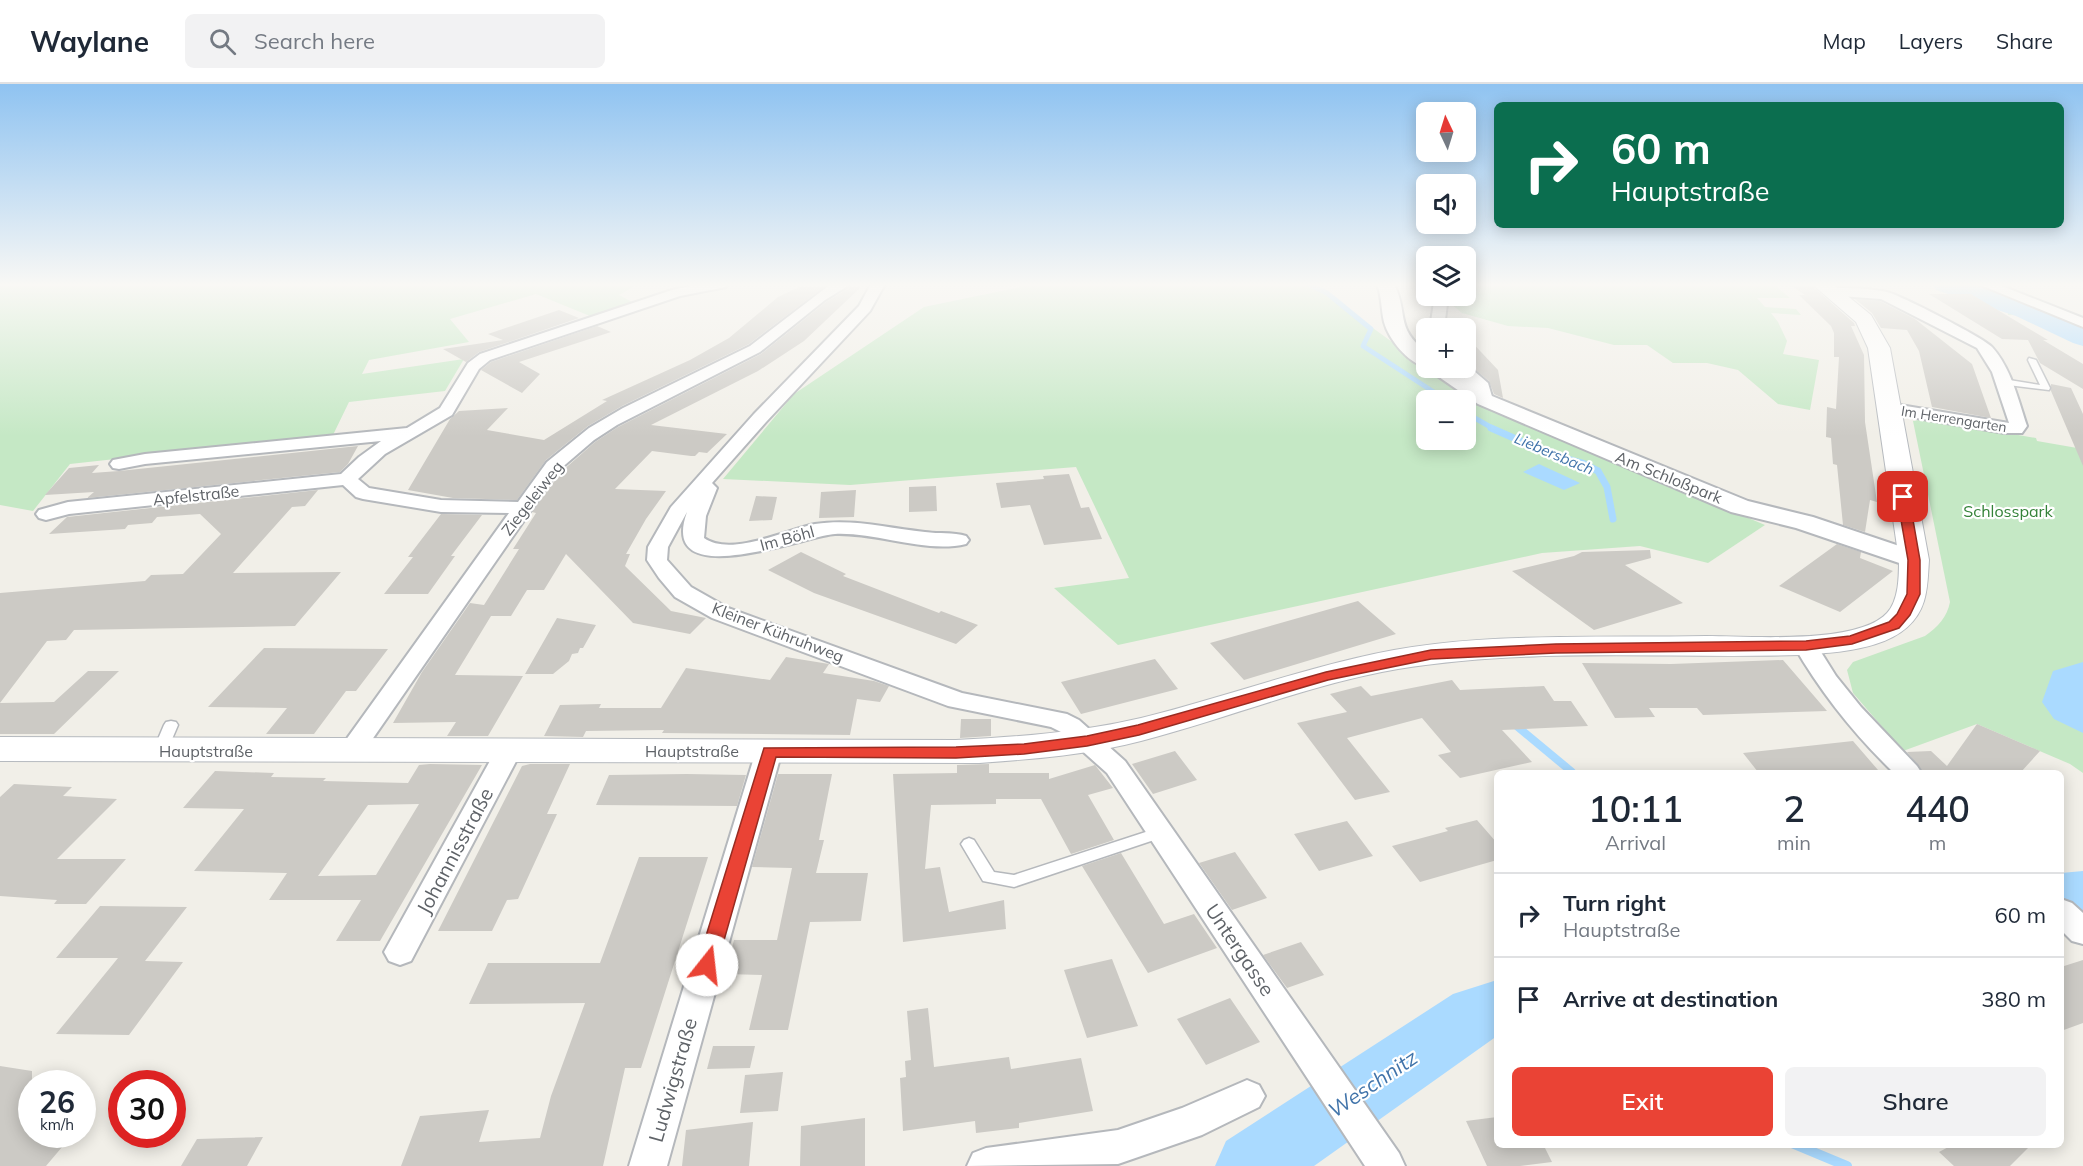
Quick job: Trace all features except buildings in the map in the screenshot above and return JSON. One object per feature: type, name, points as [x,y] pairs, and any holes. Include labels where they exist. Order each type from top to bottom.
[{"type":"main road","name":"Hauptstraße","points":[[0,749],[166,738],[351,751],[956,753],[1024,749],[1087,741],[1139,730],[1326,676],[1431,654],[1478,650],[1806,646],[1852,640],[1894,625],[1903,615],[1913,594],[1914,560],[1879,348],[1874,334]]},
{"type":"street","points":[[522,508],[441,506],[363,493],[347,479],[360,464],[384,446],[411,433],[446,411],[473,366],[485,357],[553,334]]},
{"type":"street","name":"Ziegeleiweg","points":[[351,751],[553,466],[582,440],[612,420],[735,361],[776,334]]},
{"type":"street","name":"Kleiner Kühruhweg","points":[[840,334],[760,418],[678,511],[658,547],[657,560],[666,574],[683,592],[720,613],[957,700],[1058,720],[1070,726],[1087,741]]},
{"type":"street","points":[[1399,334],[1416,352]]},
{"type":"street","name":"Im Herrengarten","points":[[1888,408],[2016,429],[2018,426],[2003,382],[1988,351],[1962,334]]},
{"type":"street","name":"Am Schloßpark","points":[[1451,378],[1485,400],[1740,507],[1804,522],[1914,560]]},
{"type":"street","points":[[1473,378],[1482,386],[1485,400]]},
{"type":"street","points":[[119,464],[145,459],[411,433]]},
{"type":"street","name":"Im Böhl","points":[[718,468],[700,504],[693,534],[698,544],[709,549],[744,549],[801,533],[832,528],[864,530],[932,541],[959,540]]},
{"type":"street","name":"Apfelstraße","points":[[46,514],[68,508],[347,479]]},
{"type":"street","points":[[1806,646],[1822,676],[1841,702],[1906,770]]},
{"type":"street","name":"Untergasse","points":[[1087,741],[1116,767],[1377,1153]]},
{"type":"street","name":"Johannisstraße","points":[[400,952],[509,750]]},
{"type":"street","name":"Ludwigstraße","points":[[648,1166],[769,751]]},
{"type":"street","points":[[2064,914],[2083,932]]},
{"type":"street","points":[[986,1166],[1118,1147],[1190,1123],[1247,1096]]},
{"type":"lane","points":[[2003,382],[2046,388],[2032,360]]},
{"type":"lane","points":[[969,844],[989,877],[1014,881],[1161,832]]},
{"type":"green space","points":[[0,334],[463,334],[469,342],[369,360],[362,374],[464,359],[445,391],[349,402],[333,435],[70,464],[33,511],[0,505]]},
{"type":"green space","points":[[883,334],[1382,334],[1416,359],[1416,378],[1442,378],[1459,390],[1416,390],[1416,450],[1476,450],[1476,403],[1765,525],[1708,563],[1640,546],[1542,553],[1118,645],[1054,588],[1129,578],[1076,467],[850,485],[723,479],[794,394]]},
{"type":"green space","points":[[1573,334],[1784,334],[1787,341],[1783,354],[1819,360],[1810,410],[1778,404],[1738,370],[1707,363],[1673,363],[1647,345],[1614,345]]},
{"type":"green space","name":"Schlosspark","points":[[1925,419],[2036,438],[2037,441],[2083,449],[2083,773],[2070,764],[1977,724],[1903,751],[1853,693],[1847,670],[1853,662],[1925,636],[1941,621],[1949,607],[1950,602],[1913,421]]},
{"type":"water","points":[[1539,464],[1580,483],[1564,490],[1523,472]]},
{"type":"water","points":[[2083,662],[2083,733],[2054,719],[2042,702],[2053,671]]},
{"type":"waterway","name":"Liebersbach","points":[[1368,334],[1363,346],[1431,390]]},
{"type":"waterway","name":"Weschnitz","points":[[2078,334],[2083,337]]},
{"type":"waterway","name":"Liebersbach","points":[[1476,419],[1494,429]]},
{"type":"waterway","name":"Liebersbach","points":[[1491,428],[1550,454],[1582,463],[1598,471],[1607,487],[1613,519]]},
{"type":"waterway","name":"Liebersbach","points":[[1513,723],[1570,770]]},
{"type":"waterway","name":"Weschnitz","points":[[2064,896],[2083,894]]},
{"type":"waterway","name":"Weschnitz","points":[[1252,1166],[1476,1014],[1494,1009]]},
{"type":"waterway","points":[[1804,1148],[1847,1166]]},
{"type":"route","points":[[707,965],[769,751],[956,753],[1024,749],[1087,741],[1139,730],[1326,676],[1431,654],[1556,648],[1806,646],[1852,640],[1894,625],[1903,615],[1913,594],[1914,560],[1903,497]]}]
